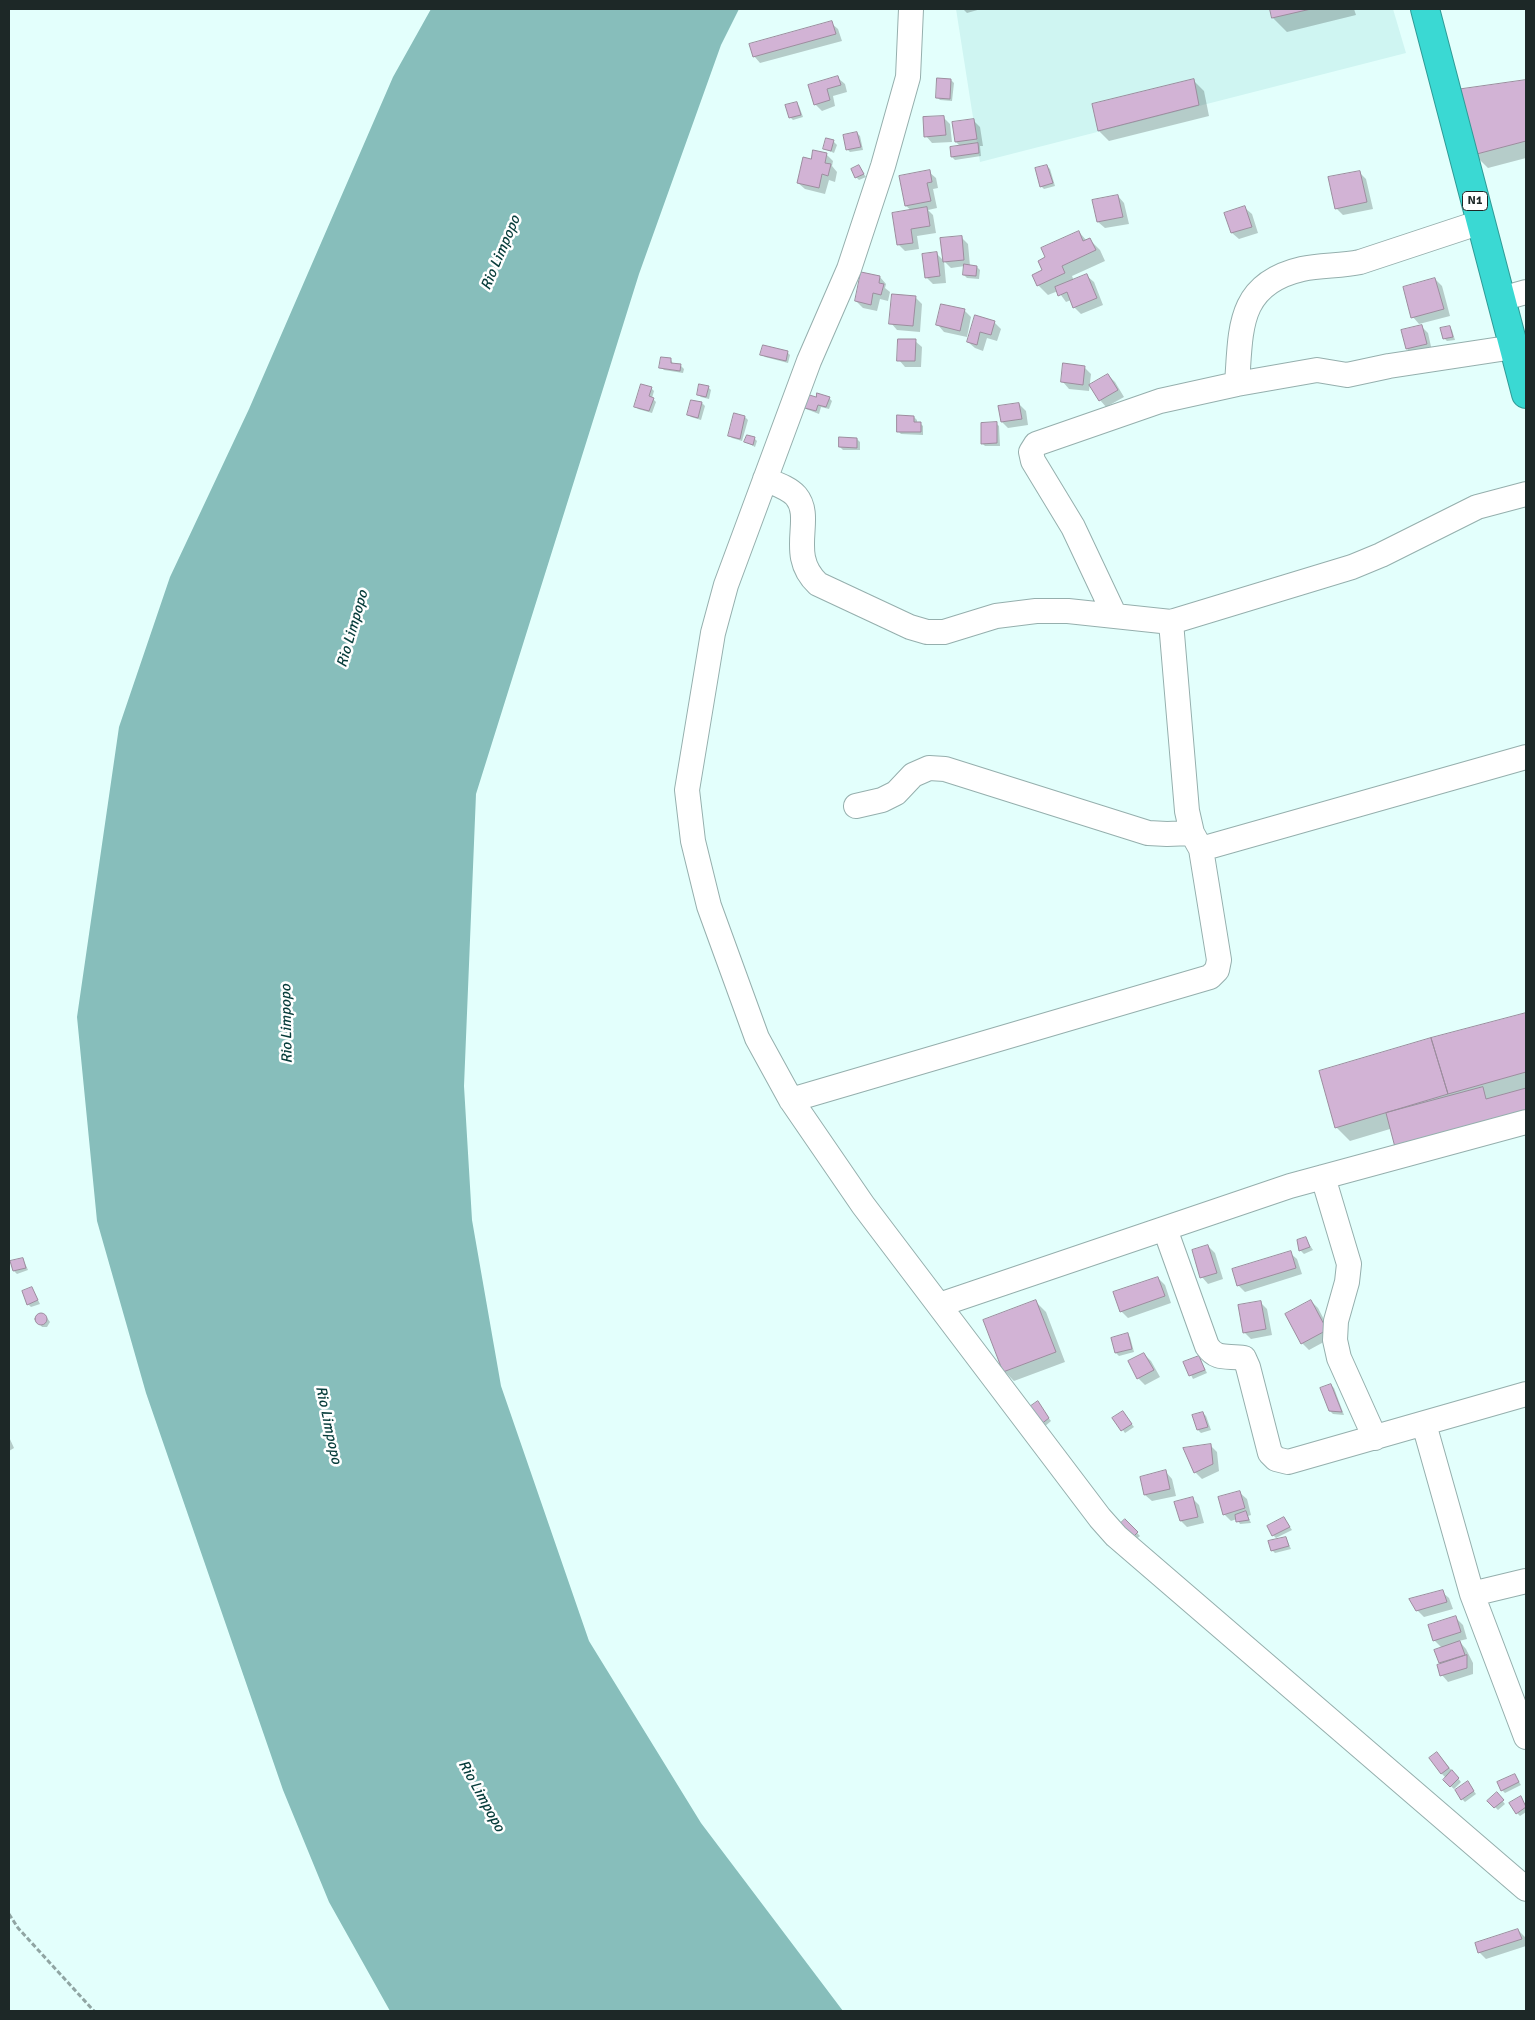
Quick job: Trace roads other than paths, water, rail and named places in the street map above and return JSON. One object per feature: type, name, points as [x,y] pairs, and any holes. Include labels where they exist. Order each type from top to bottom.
[{"type":"highway","name":"N1","points":[[1425,9],[1481,222],[1514,295],[1514,347],[1526,394]]},
{"type":"street","points":[[911,9],[908,77],[883,166],[849,269],[809,361],[726,584],[713,633],[687,790],[693,841],[709,906],[757,1038],[792,1100],[863,1205],[1100,1518],[1116,1536],[1526,1888]]},
{"type":"street","points":[[1237,384],[1241,327],[1247,306],[1261,289],[1280,276],[1303,269],[1360,262],[1481,222]]},
{"type":"street","points":[[1115,616],[1073,527],[1033,461],[1031,452],[1036,444],[1160,401],[1237,384],[1317,370],[1347,375],[1389,366],[1514,347]]},
{"type":"street","points":[[765,479],[795,494],[801,504],[802,560],[809,575],[818,584],[910,627],[927,632],[944,632],[996,616],[1036,611],[1068,611],[1171,622],[1352,567],[1477,507],[1526,494]]},
{"type":"street","points":[[792,1100],[1210,977],[1217,970],[1219,960],[1197,841],[1187,811],[1171,622]]},
{"type":"street","points":[[856,806],[882,800],[896,793],[913,774],[929,768],[945,769],[1148,832],[1168,834],[1197,841],[1526,757]]},
{"type":"street","points":[[939,1305],[1290,1186],[1526,1122]]},
{"type":"street","points":[[1323,1177],[1349,1264],[1347,1282],[1336,1321],[1334,1340],[1339,1358],[1374,1438]]},
{"type":"street","points":[[1164,1229],[1211,1352],[1219,1357],[1244,1358],[1270,1453],[1276,1459],[1288,1462],[1526,1394]]},
{"type":"street","points":[[1424,1424],[1472,1594],[1526,1737]]},
{"type":"street","points":[[1472,1594],[1526,1581]]},
{"type":"water","name":"Rio Limpopo","points":[[431,9],[739,9],[721,45],[639,274],[476,794],[464,1086],[472,1220],[501,1386],[589,1641],[701,1823],[843,2011],[390,2011],[329,1902],[283,1790],[146,1393],[97,1221],[77,1017],[119,727],[170,577],[249,409],[393,77]]}]
